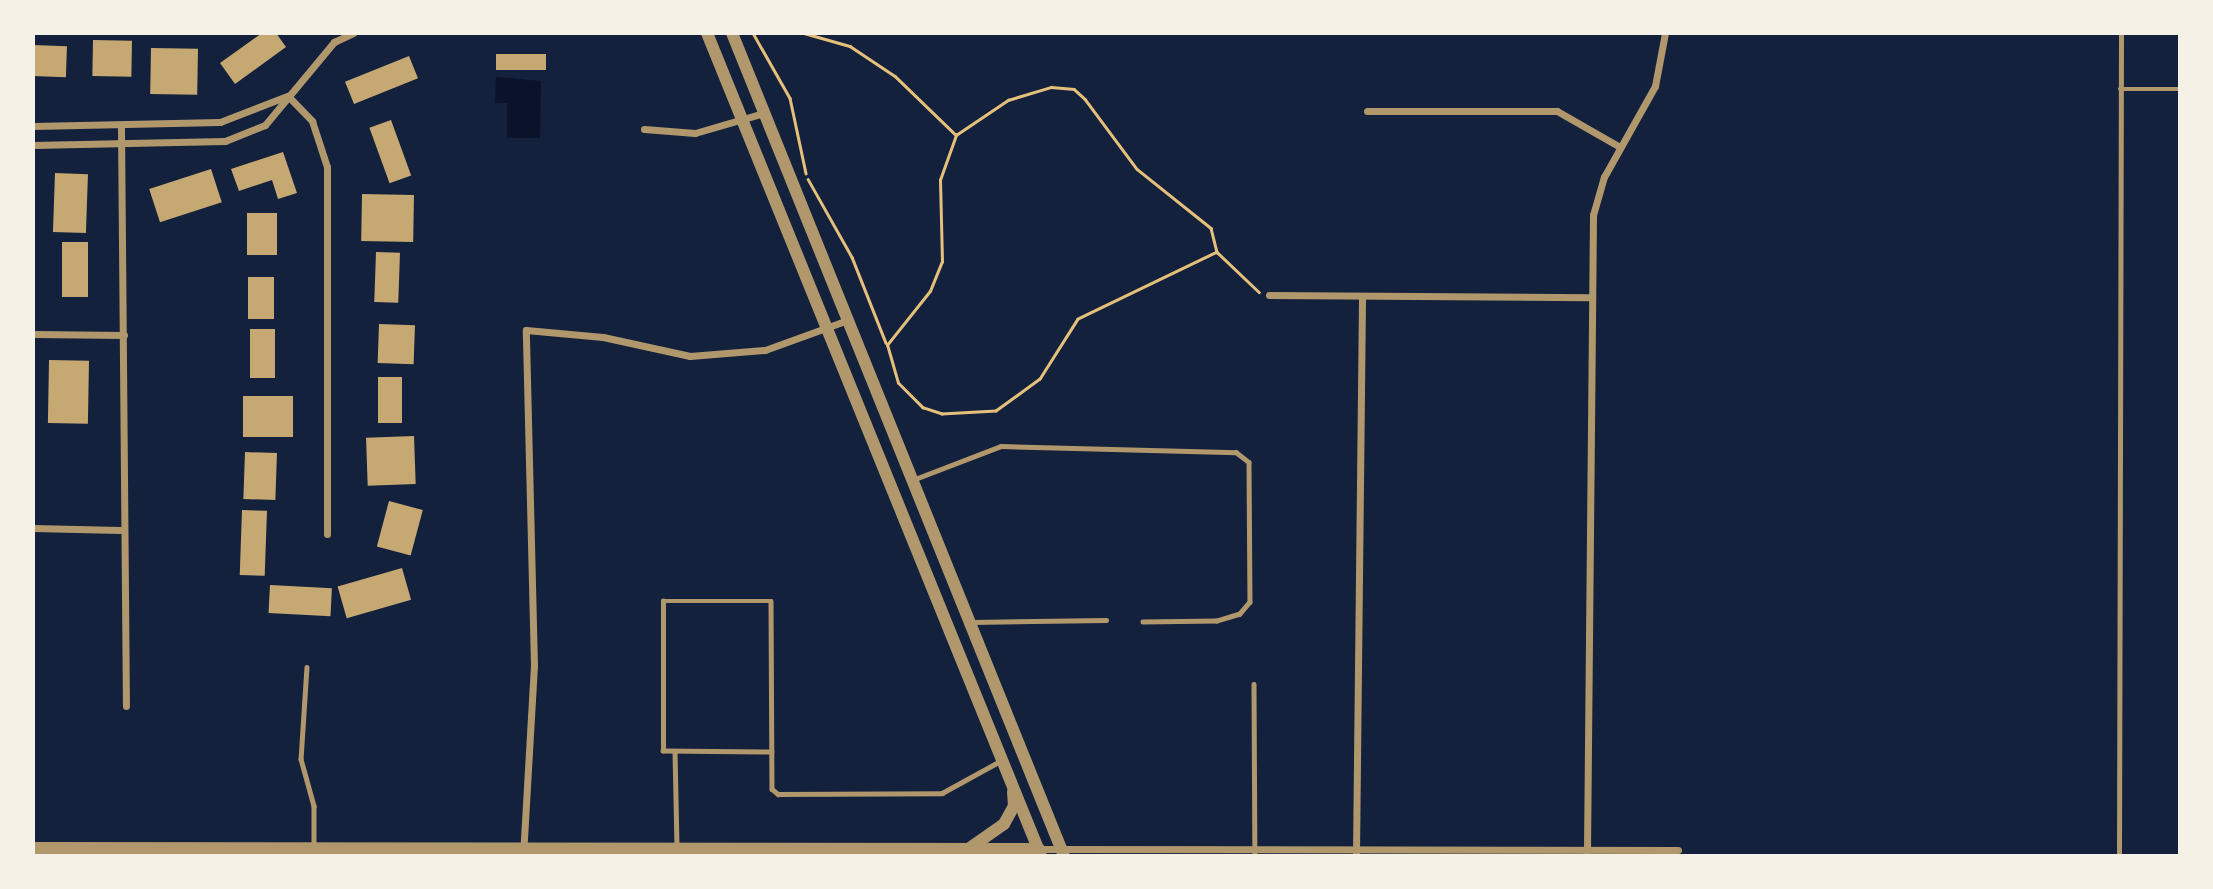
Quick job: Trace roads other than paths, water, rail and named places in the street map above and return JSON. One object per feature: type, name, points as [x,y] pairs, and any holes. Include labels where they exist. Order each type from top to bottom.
[{"type":"street","points":[[33,145],[225,141],[265,125],[334,42],[353,33]]},
{"type":"street","points":[[707,33],[825,331],[1040,853]]},
{"type":"street","points":[[732,33],[852,319],[912,480],[972,622],[1063,853]]},
{"type":"street","points":[[1587,852],[1590,297],[1593,215],[1620,146],[1655,86],[1665,33]]},
{"type":"street","points":[[33,126],[121,127],[220,122],[288,96]]},
{"type":"street","points":[[288,96],[312,121],[327,167],[327,534]]},
{"type":"street","points":[[1367,111],[1557,111],[1620,146]]},
{"type":"street","points":[[644,129],[695,133],[764,113]]},
{"type":"street","points":[[121,127],[124,335],[120,530],[127,706]]},
{"type":"street","points":[[1269,295],[1590,297]]},
{"type":"street","points":[[1356,854],[1362,296]]},
{"type":"street","points":[[523,851],[534,666],[526,330],[603,337],[690,356],[765,350],[825,331],[852,319]]},
{"type":"street","points":[[33,334],[124,335]]},
{"type":"street","points":[[33,528],[120,530]]},
{"type":"street","points":[[967,850],[1004,824],[1014,806],[1012,781]]},
{"type":"street","points":[[33,848],[314,847],[523,851],[677,847],[1040,853],[1356,854],[1678,850]]},
{"type":"lane","points":[[2119,856],[2121,33]]},
{"type":"lane","points":[[2120,89],[2180,89]]},
{"type":"lane","points":[[912,480],[1001,446],[1236,452],[1249,462],[1250,603],[1240,614],[1217,621],[1143,622]]},
{"type":"lane","points":[[772,752],[663,751],[663,600],[771,601],[772,752],[778,794],[942,793],[1003,759]]},
{"type":"lane","points":[[972,622],[1106,620]]},
{"type":"lane","points":[[307,667],[301,760],[314,806],[314,847]]},
{"type":"lane","points":[[1254,684],[1255,853]]},
{"type":"lane","points":[[675,751],[677,847]]},
{"type":"water","points":[[496,77],[541,81],[540,138],[507,138],[507,103],[495,103]]}]
